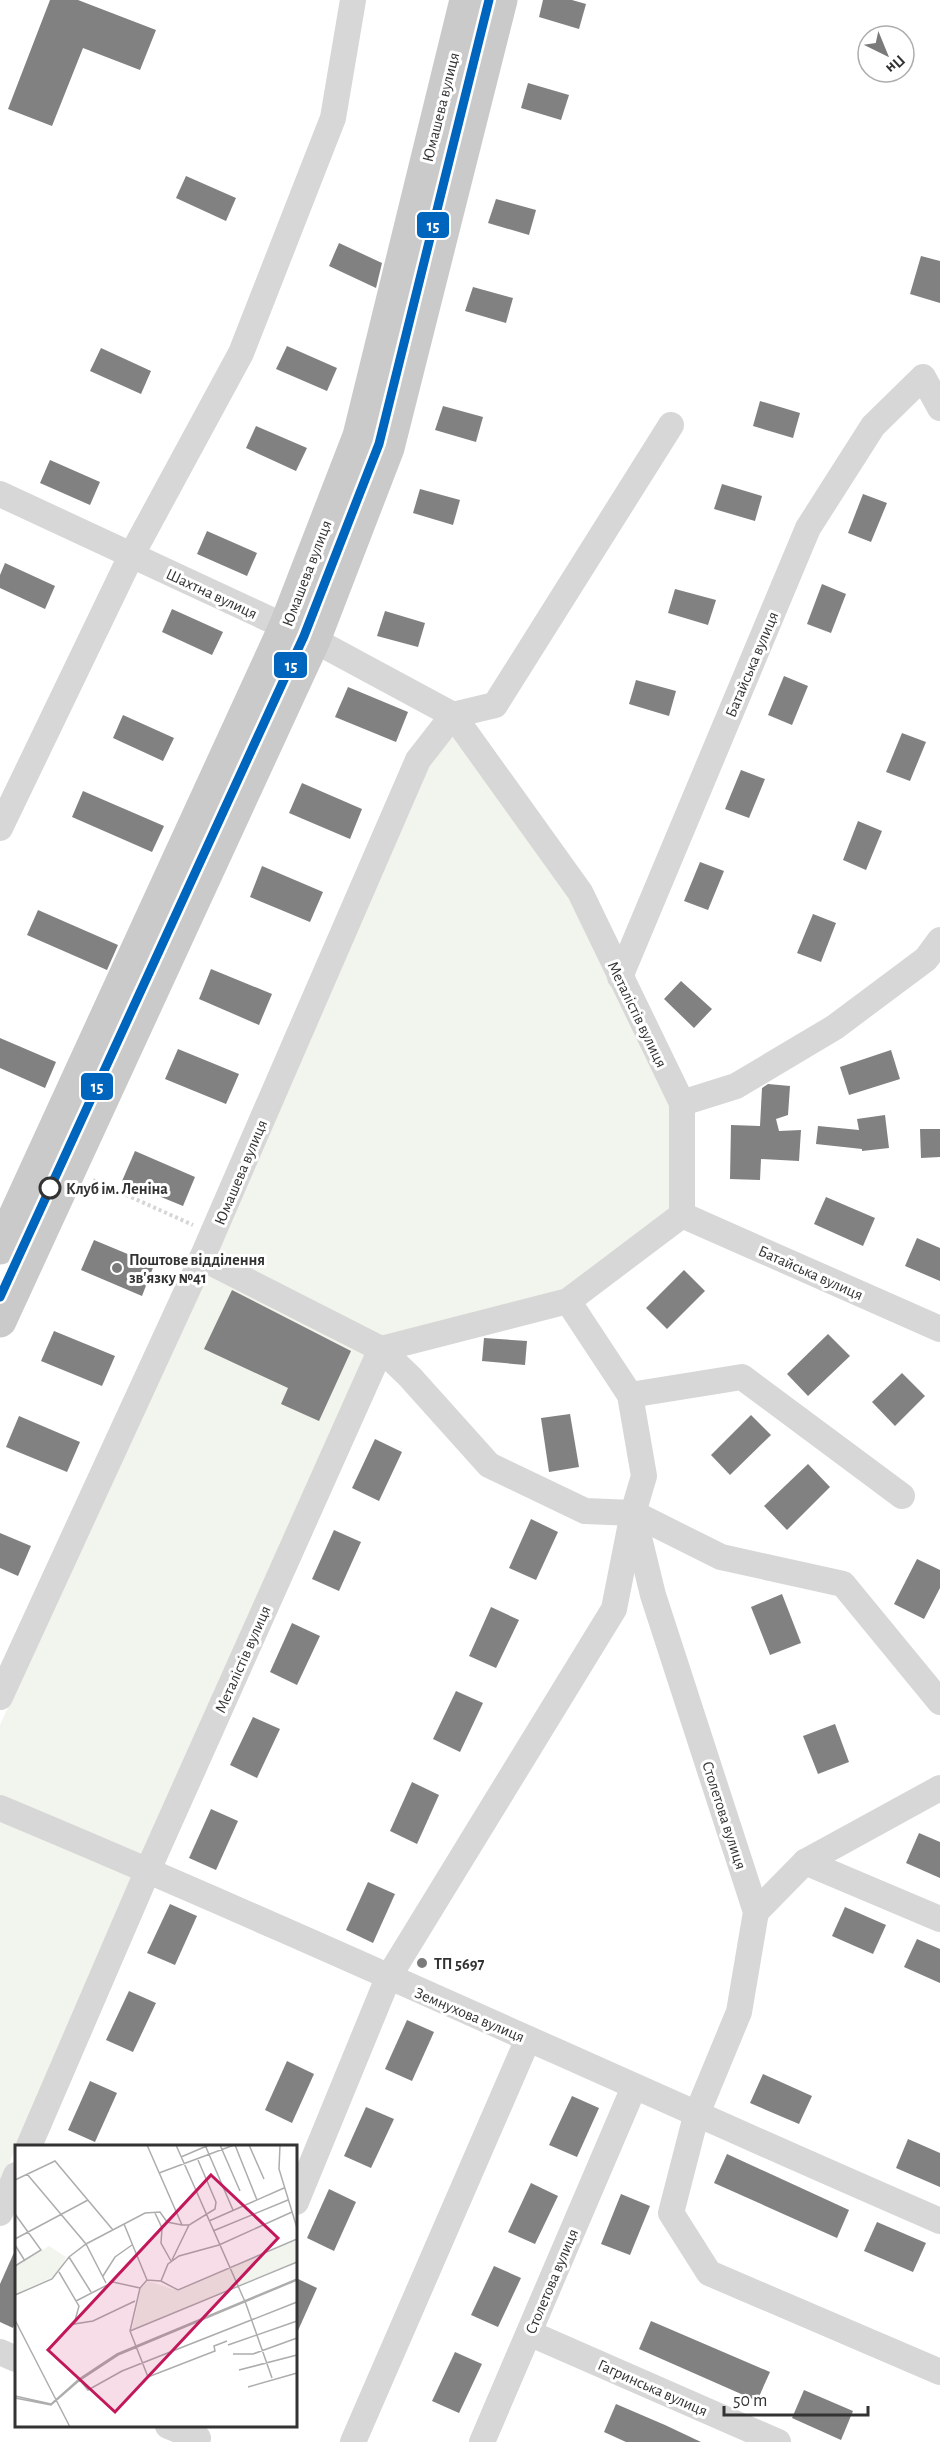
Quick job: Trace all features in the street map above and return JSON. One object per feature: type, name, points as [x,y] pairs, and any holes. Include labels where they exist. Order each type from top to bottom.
[{"type":"main road","name":"Юмашева вулиця","points":[[0,1321],[71,1170],[299,634],[359,436],[466,0]]},
{"type":"main road","name":"Юмашева вулиця","points":[[0,1248],[388,448],[501,0]]},
{"type":"street","points":[[0,828],[131,556],[241,353],[333,118],[353,0]]},
{"type":"street","name":"Батайська вулиця","points":[[620,977],[808,528],[873,426],[923,377],[940,408]]},
{"type":"street","points":[[453,715],[495,705],[671,425]]},
{"type":"street","name":"Шахтна вулиця","points":[[0,494],[299,634],[453,715]]},
{"type":"street","name":"Металістів вулиця","points":[[453,715],[580,892],[682,1103],[682,1215]]},
{"type":"street","name":"Юмашева вулиця","points":[[0,1697],[213,1234],[418,760],[453,715]]},
{"type":"street","points":[[682,1103],[736,1086],[835,1028],[926,960],[940,940]]},
{"type":"street","points":[[381,1349],[568,1301],[682,1215]]},
{"type":"street","name":"Батайська вулиця","points":[[682,1215],[940,1329]]},
{"type":"street","points":[[202,1258],[381,1349],[410,1377],[489,1465],[585,1511],[633,1513],[721,1557],[843,1584],[940,1702]]},
{"type":"street","points":[[297,2200],[388,1978],[614,1609],[633,1513],[644,1476],[630,1395],[568,1301]]},
{"type":"street","name":"Металістів вулиця","points":[[29,2145],[148,1870],[381,1349]]},
{"type":"street","points":[[630,1395],[742,1377],[902,1496]]},
{"type":"street","name":"Столетова вулиця","points":[[633,1513],[653,1595],[756,1912],[739,2012],[696,2116],[671,2213],[709,2273],[940,2372]]},
{"type":"street","points":[[756,1912],[805,1862],[940,1788]]},
{"type":"street","name":"Земнухова вулиця","points":[[0,1808],[148,1870],[696,2116],[940,2221]]},
{"type":"street","points":[[805,1862],[940,1919]]},
{"type":"street","points":[[353,2442],[528,2039]]},
{"type":"street","name":"Столетова вулиця","points":[[482,2442],[634,2087]]},
{"type":"street","points":[[0,2213],[15,2177]]},
{"type":"street","name":"Гагринська вулиця","points":[[529,2333],[778,2442]]},
{"type":"street","points":[[0,2352],[15,2359]]},
{"type":"street","points":[[171,2427],[199,2435]]},
{"type":"path","points":[[71,1170],[213,1234]]},
{"type":"shaded area","points":[[453,731],[569,898],[670,1106],[672,1210],[562,1291],[372,1343],[15,2145],[0,2188],[0,1725],[212,1262],[425,767]]},
{"type":"building","points":[[50,0],[78,0],[156,30],[140,70],[83,48],[52,126],[8,109]]},
{"type":"building","points":[[543,0],[572,0],[586,4],[579,29],[539,17]]},
{"type":"building","points":[[528,83],[569,95],[561,120],[521,108]]},
{"type":"building","points":[[186,176],[236,198],[226,221],[176,198]]},
{"type":"building","points":[[496,199],[536,210],[529,235],[488,223]]},
{"type":"building","points":[[339,243],[382,263],[376,288],[329,266]]},
{"type":"building","points":[[921,256],[940,261],[940,303],[910,294]]},
{"type":"building","points":[[473,287],[513,298],[506,323],[465,311]]},
{"type":"building","points":[[287,346],[337,368],[327,391],[276,369]]},
{"type":"building","points":[[101,348],[151,371],[141,394],[90,371]]},
{"type":"building","points":[[760,401],[800,413],[793,438],[753,426]]},
{"type":"building","points":[[443,406],[483,417],[476,442],[435,430]]},
{"type":"building","points":[[256,426],[307,448],[296,471],[246,448]]},
{"type":"building","points":[[50,460],[100,482],[90,505],[40,483]]},
{"type":"building","points":[[722,484],[762,496],[755,521],[714,509]]},
{"type":"building","points":[[420,489],[460,500],[453,525],[413,513]]},
{"type":"building","points":[[863,494],[887,503],[871,542],[848,533]]},
{"type":"building","points":[[207,531],[257,553],[247,576],[197,554]]},
{"type":"building","points":[[5,563],[55,586],[45,609],[0,588],[0,575]]},
{"type":"building","points":[[822,584],[846,594],[831,633],[807,624]]},
{"type":"building","points":[[675,589],[716,600],[708,625],[668,613]]},
{"type":"building","points":[[172,609],[223,632],[212,655],[162,632]]},
{"type":"building","points":[[385,611],[425,623],[418,647],[377,636]]},
{"type":"building","points":[[784,676],[808,686],[792,725],[768,715]]},
{"type":"building","points":[[636,680],[676,691],[669,716],[629,704]]},
{"type":"building","points":[[348,687],[408,712],[396,742],[335,717]]},
{"type":"building","points":[[123,715],[174,738],[163,761],[113,738]]},
{"type":"building","points":[[902,733],[926,742],[910,781],[886,772]]},
{"type":"building","points":[[741,770],[765,779],[749,818],[725,809]]},
{"type":"building","points":[[302,783],[362,809],[350,839],[289,813]]},
{"type":"building","points":[[83,791],[164,826],[152,852],[72,817]]},
{"type":"building","points":[[858,821],[882,831],[866,870],[843,860]]},
{"type":"building","points":[[700,862],[724,871],[708,910],[684,901]]},
{"type":"building","points":[[262,866],[323,892],[310,922],[250,897]]},
{"type":"building","points":[[38,910],[118,945],[107,970],[27,935]]},
{"type":"building","points":[[813,914],[836,923],[821,962],[797,953]]},
{"type":"building","points":[[211,969],[272,994],[259,1025],[199,999]]},
{"type":"building","points":[[681,981],[712,1009],[694,1028],[664,999]]},
{"type":"building","points":[[0,1038],[56,1062],[45,1088],[0,1068]]},
{"type":"building","points":[[178,1049],[239,1074],[226,1104],[165,1079]]},
{"type":"building","points":[[891,1050],[900,1079],[849,1095],[840,1067]]},
{"type":"building","points":[[768,1084],[790,1086],[788,1115],[776,1119],[779,1131],[801,1130],[799,1161],[761,1159],[760,1180],[730,1179],[731,1125],[760,1126],[762,1088]]},
{"type":"building","points":[[885,1115],[889,1148],[862,1151],[862,1149],[816,1144],[818,1126],[859,1130],[857,1119]]},
{"type":"building","points":[[920,1129],[940,1129],[940,1157],[921,1158]]},
{"type":"building","points":[[135,1151],[195,1177],[183,1206],[122,1181]]},
{"type":"building","points":[[826,1197],[875,1218],[863,1246],[814,1224]]},
{"type":"building","points":[[917,1238],[940,1248],[940,1281],[905,1266]]},
{"type":"building","points":[[94,1240],[154,1265],[142,1296],[81,1270]]},
{"type":"building","points":[[684,1270],[705,1291],[667,1329],[646,1308]]},
{"type":"building","points":[[232,1290],[351,1351],[319,1421],[281,1404],[288,1388],[204,1349]]},
{"type":"building","points":[[54,1331],[115,1356],[102,1386],[41,1361]]},
{"type":"building","points":[[828,1334],[850,1356],[808,1396],[787,1374]]},
{"type":"building","points":[[484,1338],[527,1341],[525,1365],[482,1361]]},
{"type":"building","points":[[902,1373],[925,1396],[895,1426],[872,1402]]},
{"type":"building","points":[[570,1414],[579,1467],[549,1472],[541,1418]]},
{"type":"building","points":[[751,1415],[771,1435],[730,1475],[711,1455]]},
{"type":"building","points":[[19,1416],[80,1442],[67,1472],[6,1447]]},
{"type":"building","points":[[375,1439],[402,1452],[379,1501],[352,1488]]},
{"type":"building","points":[[808,1464],[830,1487],[787,1530],[764,1506]]},
{"type":"building","points":[[531,1519],[558,1532],[536,1580],[509,1568]]},
{"type":"building","points":[[334,1530],[361,1542],[339,1591],[312,1579]]},
{"type":"building","points":[[0,1533],[31,1546],[18,1576],[0,1568]]},
{"type":"building","points":[[917,1559],[940,1570],[940,1588],[924,1619],[894,1604]]},
{"type":"building","points":[[782,1594],[801,1643],[770,1655],[751,1607]]},
{"type":"building","points":[[491,1607],[519,1620],[496,1668],[469,1656]]},
{"type":"building","points":[[292,1623],[320,1636],[297,1685],[270,1672]]},
{"type":"building","points":[[456,1691],[483,1703],[460,1752],[433,1739]]},
{"type":"building","points":[[253,1717],[280,1729],[257,1778],[230,1765]]},
{"type":"building","points":[[835,1724],[849,1762],[818,1774],[803,1736]]},
{"type":"building","points":[[412,1782],[439,1795],[417,1844],[390,1831]]},
{"type":"building","points":[[211,1809],[238,1821],[216,1870],[189,1858]]},
{"type":"building","points":[[919,1833],[940,1842],[940,1878],[906,1863]]},
{"type":"building","points":[[368,1882],[395,1894],[373,1943],[346,1930]]},
{"type":"building","points":[[170,1904],[197,1916],[175,1965],[147,1953]]},
{"type":"building","points":[[845,1907],[886,1925],[873,1954],[832,1936]]},
{"type":"building","points":[[917,1939],[940,1949],[940,1983],[904,1967]]},
{"type":"building","points":[[129,1991],[156,2003],[133,2052],[106,2040]]},
{"type":"building","points":[[407,2020],[434,2032],[412,2081],[385,2069]]},
{"type":"building","points":[[287,2061],[314,2074],[292,2123],[265,2110]]},
{"type":"building","points":[[763,2074],[812,2096],[799,2124],[750,2103]]},
{"type":"building","points":[[90,2081],[117,2093],[95,2142],[68,2130]]},
{"type":"building","points":[[572,2096],[599,2108],[577,2157],[549,2145]]},
{"type":"building","points":[[366,2107],[394,2119],[371,2168],[344,2156]]},
{"type":"building","points":[[908,2139],[940,2153],[940,2187],[896,2168]]},
{"type":"building","points":[[727,2154],[849,2210],[837,2238],[714,2183]]},
{"type":"building","points":[[531,2183],[558,2196],[535,2244],[508,2232]]},
{"type":"building","points":[[329,2189],[356,2202],[334,2251],[307,2238]]},
{"type":"building","points":[[621,2194],[650,2206],[630,2255],[601,2244]]},
{"type":"building","points":[[877,2222],[926,2243],[913,2272],[864,2251]]},
{"type":"building","points":[[15,2250],[15,2323],[13,2328],[0,2322],[0,2284]]},
{"type":"building","points":[[494,2266],[521,2278],[498,2327],[471,2315]]},
{"type":"building","points":[[297,2278],[317,2288],[297,2333]]},
{"type":"building","points":[[651,2321],[770,2372],[757,2401],[639,2349]]},
{"type":"building","points":[[455,2352],[482,2364],[459,2413],[432,2401]]},
{"type":"building","points":[[804,2390],[853,2411],[841,2440],[792,2418]]},
{"type":"building","points":[[616,2404],[701,2442],[626,2442],[604,2432]]},
{"type":"transit line","name":"15","points":[[0,1297],[304,636],[379,444],[489,0]]},
{"type":"place","name":"Клуб ім. Леніна","points":[[50,1188]]},
{"type":"place","name":"Поштове відділення зв'язку №41","points":[[117,1268]]},
{"type":"place","name":"ТП 5697","points":[[422,1963]]}]
